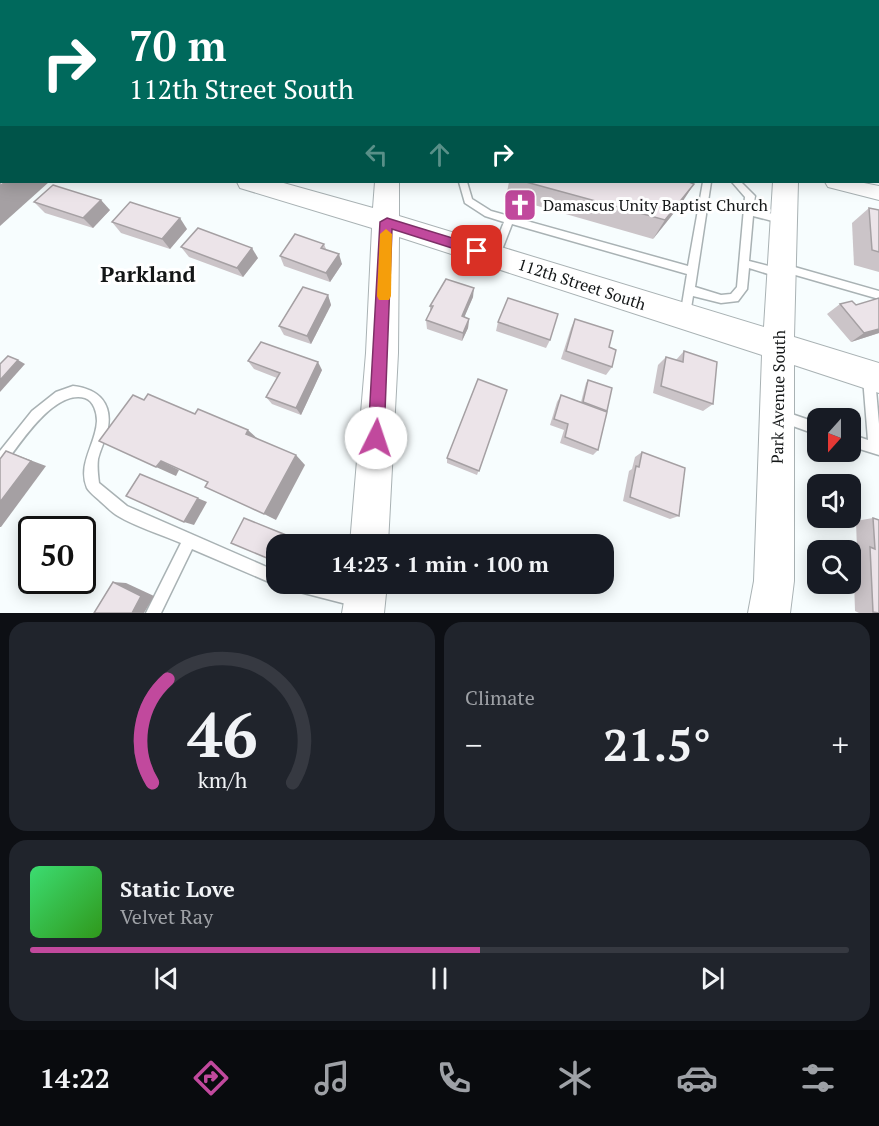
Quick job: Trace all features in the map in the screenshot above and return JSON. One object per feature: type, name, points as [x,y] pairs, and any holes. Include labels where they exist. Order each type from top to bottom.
[{"type":"main road","name":"112th Street South","points":[[252,183],[495,256],[687,303],[778,346],[874,376]]},
{"type":"main road","points":[[370,534],[382,353],[387,183]]},
{"type":"main road","name":"Park Avenue South","points":[[770,613],[774,581],[778,346],[786,183]]},
{"type":"street","points":[[838,183],[879,193]]},
{"type":"lane","points":[[463,183],[468,201],[488,214],[692,271]]},
{"type":"lane","points":[[707,183],[687,303],[734,298],[742,290],[750,196],[737,183]]},
{"type":"lane","points":[[749,212],[784,220]]},
{"type":"lane","points":[[495,256],[509,220]]},
{"type":"lane","points":[[744,264],[879,295]]},
{"type":"lane","points":[[861,444],[877,449],[874,376]]},
{"type":"lane","points":[[0,461],[34,417],[48,404],[69,392],[82,392],[94,396],[102,411],[103,424],[91,461],[93,486],[122,511],[266,574]]},
{"type":"lane","points":[[777,415],[807,425]]},
{"type":"lane","points":[[153,613],[189,541]]},
{"type":"lane","points":[[342,594],[365,599]]},
{"type":"building","points":[[530,183],[694,184],[665,220]]},
{"type":"building","points":[[53,185],[101,200],[83,218],[34,202]]},
{"type":"building","points":[[130,202],[180,218],[162,239],[112,222]]},
{"type":"building","points":[[869,208],[879,210],[879,252],[872,250]]},
{"type":"building","points":[[198,228],[252,248],[237,268],[181,247]]},
{"type":"building","points":[[295,234],[324,244],[321,248],[339,254],[326,273],[280,256]]},
{"type":"building","points":[[446,279],[474,288],[462,316],[469,319],[463,333],[426,320],[433,306],[430,306]]},
{"type":"building","points":[[303,287],[328,295],[307,336],[279,326]]},
{"type":"building","points":[[508,298],[558,314],[550,340],[498,322]]},
{"type":"building","points":[[879,298],[879,329],[864,333],[840,304],[852,301],[856,305]]},
{"type":"building","points":[[575,319],[613,331],[609,347],[616,350],[612,367],[566,351]]},
{"type":"building","points":[[261,342],[318,362],[296,408],[266,397],[280,373],[248,361]]},
{"type":"building","points":[[684,351],[717,362],[713,404],[661,386],[666,357],[683,362]]},
{"type":"building","points":[[8,356],[18,360],[0,380],[0,364]]},
{"type":"building","points":[[478,379],[507,390],[479,471],[447,458]]},
{"type":"building","points":[[588,380],[612,388],[607,411],[583,402]]},
{"type":"building","points":[[148,394],[195,414],[198,409],[248,430],[246,434],[296,455],[264,514],[205,487],[208,482],[161,461],[156,467],[99,441],[133,395],[144,400]]},
{"type":"building","points":[[561,395],[607,412],[598,450],[565,437],[568,424],[554,419]]},
{"type":"building","points":[[6,451],[31,461],[0,502],[0,459]]},
{"type":"building","points":[[642,452],[685,468],[679,516],[630,497],[636,466],[639,467]]},
{"type":"building","points":[[140,474],[198,498],[184,522],[126,496]]},
{"type":"building","points":[[244,518],[284,534],[266,534],[266,558],[231,543]]},
{"type":"building","points":[[873,518],[879,520],[879,613],[873,612],[870,547],[875,549]]},
{"type":"building","points":[[113,582],[141,596],[132,613],[94,613]]},
{"type":"slow traffic","points":[[384,296],[386,234]]},
{"type":"place","name":"Damascus Unity Baptist Church","points":[[520,205]]},
{"type":"district","name":"Parkland","points":[[148,274]]},
{"type":"route","points":[[376,438],[387,222],[477,251]]}]
